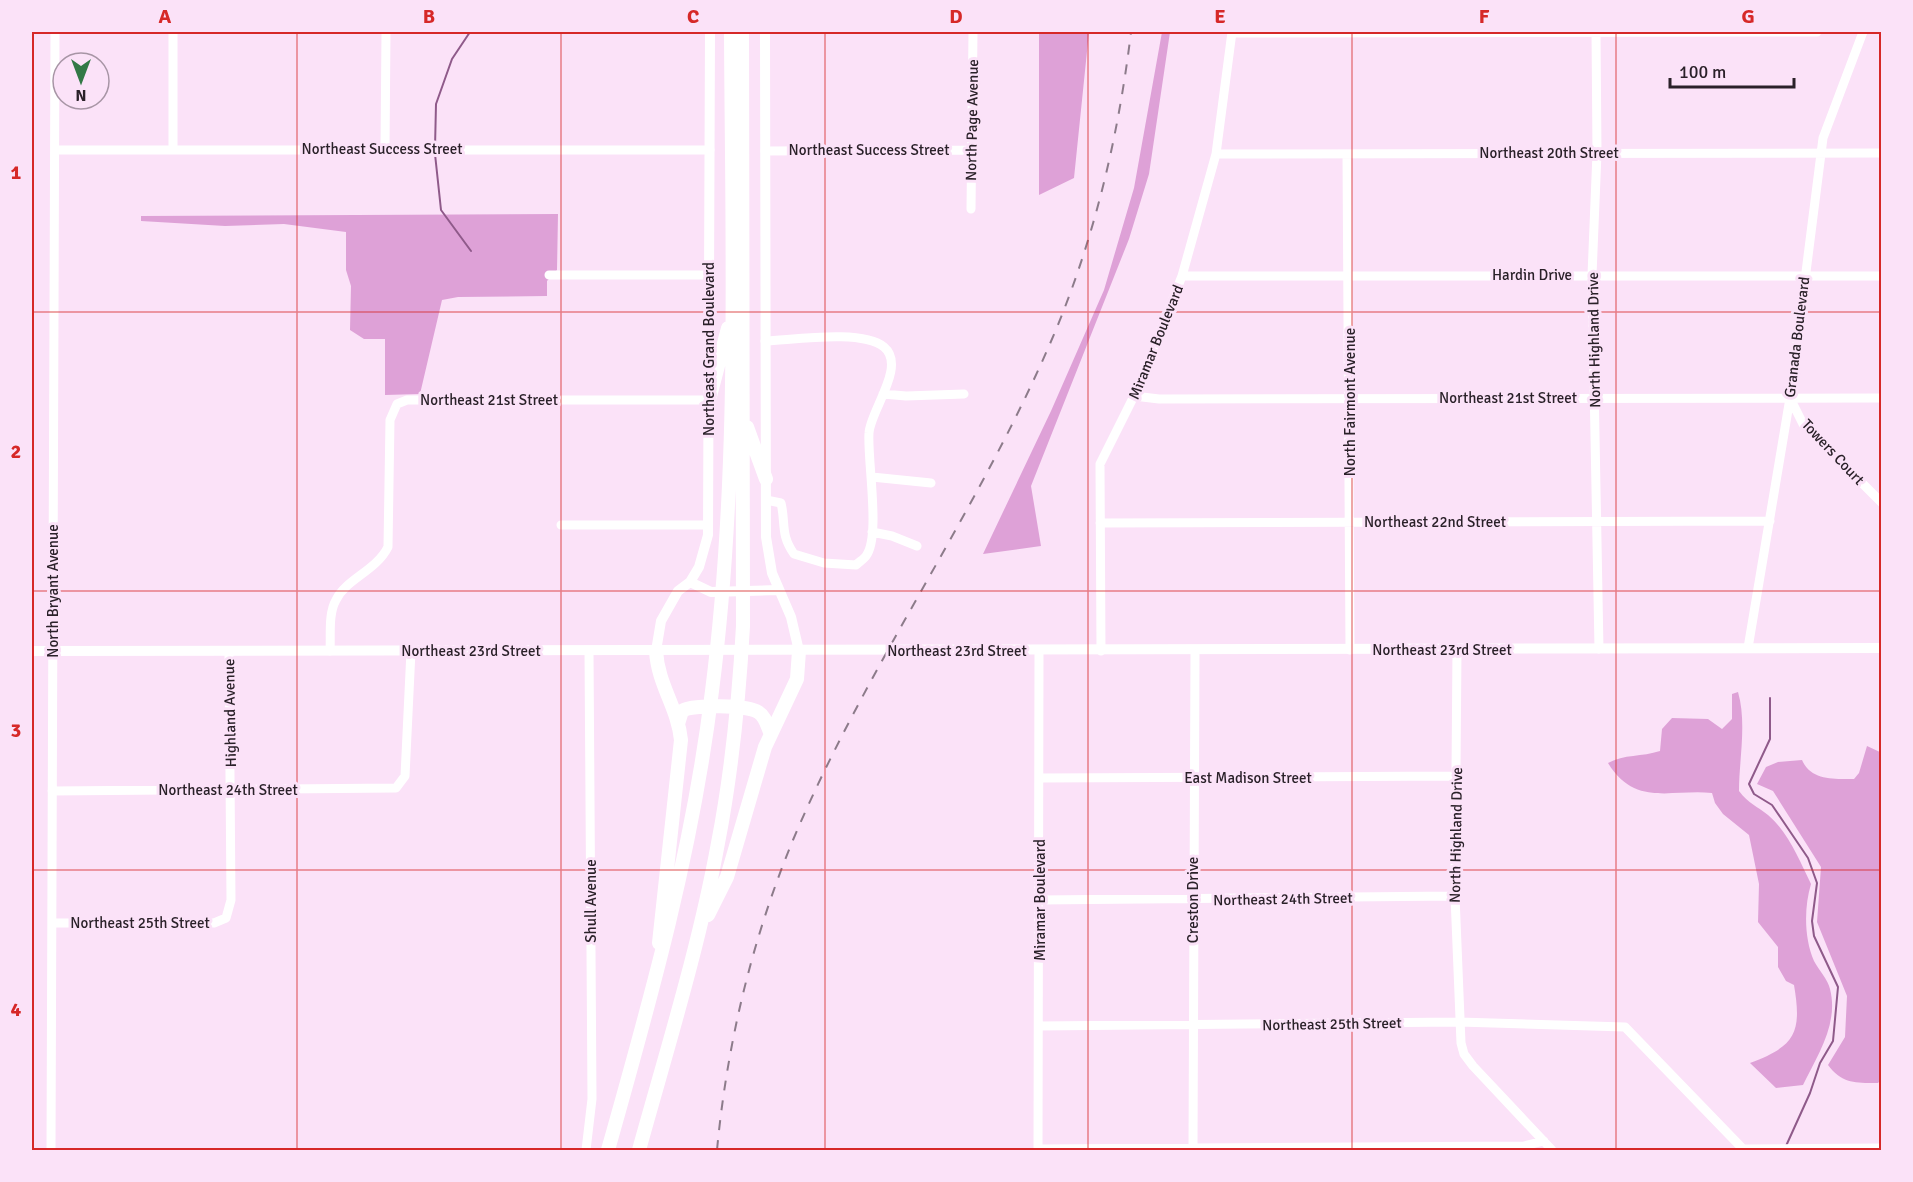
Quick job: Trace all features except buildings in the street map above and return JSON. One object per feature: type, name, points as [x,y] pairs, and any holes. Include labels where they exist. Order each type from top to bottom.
[{"type":"highway","points":[[608,1150],[684,865],[712,692],[730,492],[731,32]]},
{"type":"highway","points":[[639,1150],[698,936],[718,842],[739,694],[742,626],[743,414],[742,32]]},
{"type":"highway","points":[[709,400],[732,312]]},
{"type":"highway","points":[[743,414],[766,479]]},
{"type":"highway","points":[[656,651],[657,672],[678,724],[681,740],[661,913],[657,973]]},
{"type":"highway","points":[[698,936],[727,877],[771,732],[797,679],[800,651]]},
{"type":"highway","points":[[678,724],[682,711],[686,708],[699,706],[744,709],[759,712],[771,732]]},
{"type":"main road","name":"Northeast Grand Boulevard","points":[[656,651],[657,635],[669,605],[678,591],[690,582],[705,549],[708,525],[710,32]]},
{"type":"main road","points":[[765,32],[768,558],[777,590],[791,617],[800,651]]},
{"type":"main road","points":[[690,582],[711,592],[777,590]]},
{"type":"main road","name":"Northeast 23rd Street","points":[[32,651],[1881,648]]},
{"type":"street","name":"North Bryant Avenue","points":[[51,1150],[55,32]]},
{"type":"street","points":[[173,32],[173,150]]},
{"type":"street","points":[[385,148],[386,32]]},
{"type":"street","name":"North Page Avenue","points":[[971,209],[973,32]]},
{"type":"street","points":[[1232,32],[1816,32]]},
{"type":"street","name":"Miramar Boulevard","points":[[1101,651],[1100,464],[1134,396],[1182,276],[1216,154],[1232,32]]},
{"type":"street","name":"North Highland Drive","points":[[1596,32],[1598,153],[1592,275],[1599,649]]},
{"type":"street","name":"Granada Boulevard","points":[[1748,648],[1790,398],[1820,154],[1823,138],[1863,32]]},
{"type":"street","name":"Northeast Success Street","points":[[55,150],[385,148],[710,150]]},
{"type":"street","name":"Northeast Success Street","points":[[765,151],[972,150]]},
{"type":"street","name":"Northeast 20th Street","points":[[1216,154],[1881,153]]},
{"type":"street","name":"North Fairmont Avenue","points":[[1347,154],[1350,275],[1350,650]]},
{"type":"street","points":[[549,275],[709,275]]},
{"type":"street","name":"Hardin Drive","points":[[1182,276],[1881,276]]},
{"type":"street","points":[[765,341],[851,337],[883,346],[889,355],[891,370],[869,427],[872,532],[868,555],[856,565],[824,562],[794,554],[782,531],[784,516],[781,503],[766,500]]},
{"type":"street","points":[[883,394],[906,396],[964,394]]},
{"type":"street","name":"Northeast 21st Street","points":[[1134,396],[1159,399],[1881,398]]},
{"type":"street","name":"Towers Court","points":[[1790,398],[1803,424],[1881,503]]},
{"type":"street","name":"Northeast 21st Street","points":[[330,651],[331,615],[336,599],[382,559],[388,547],[390,420],[397,404],[407,400],[709,400]]},
{"type":"street","points":[[872,477],[931,483]]},
{"type":"street","name":"Northeast 22nd Street","points":[[1100,523],[1770,521]]},
{"type":"street","points":[[561,525],[708,525]]},
{"type":"street","points":[[872,532],[892,536],[917,546]]},
{"type":"street","name":"North Highland Drive","points":[[1457,649],[1455,896],[1459,1022],[1464,1054],[1552,1150]]},
{"type":"street","name":"Miramar Boulevard","points":[[1038,1150],[1041,778],[1039,650]]},
{"type":"street","name":"Creston Drive","points":[[1193,1150],[1195,650]]},
{"type":"street","name":"Highland Avenue","points":[[226,918],[231,900],[229,651]]},
{"type":"street","name":"Northeast 24th Street","points":[[52,791],[396,788],[401,784],[406,765],[411,651]]},
{"type":"street","name":"Shull Avenue","points":[[586,1150],[592,1100],[590,651]]},
{"type":"street","name":"East Madison Street","points":[[1041,778],[1456,776]]},
{"type":"street","name":"Northeast 24th Street","points":[[1040,900],[1193,901],[1455,896]]},
{"type":"street","name":"Northeast 25th Street","points":[[53,923],[214,924],[226,918]]},
{"type":"street","name":"Northeast 25th Street","points":[[1039,1026],[1459,1022],[1625,1028],[1743,1149],[1881,1148]]},
{"type":"street","points":[[1038,1150],[1524,1146],[1544,1141]]},
{"type":"shaded area","points":[[1039,32],[1089,32],[1074,178],[1039,195]]},
{"type":"shaded area","points":[[1162,32],[1170,32],[1149,174],[1129,239],[1031,486],[1041,546],[983,554],[1051,411],[1104,290],[1134,188]]},
{"type":"shaded area","points":[[558,214],[557,270],[547,281],[547,296],[458,297],[442,300],[420,394],[385,395],[385,339],[364,339],[350,330],[351,286],[346,270],[346,232],[284,224],[225,226],[141,221],[141,216]]},
{"type":"shaded area","points":[[1738,692],[1742,716],[1739,791],[1782,830],[1811,884],[1806,912],[1808,942],[1814,961],[1830,989],[1832,1015],[1829,1027],[1803,1085],[1776,1088],[1750,1063],[1765,1057],[1786,1043],[1796,1026],[1797,1015],[1794,985],[1786,981],[1778,967],[1778,947],[1758,922],[1759,884],[1749,835],[1723,814],[1715,803],[1712,793],[1642,791],[1618,777],[1608,763],[1620,758],[1660,751],[1662,729],[1672,718],[1708,719],[1722,729],[1732,719],[1732,694]]},
{"type":"shaded area","points":[[1867,746],[1882,753],[1882,1079],[1878,1083],[1844,1079],[1828,1065],[1845,1037],[1847,996],[1817,922],[1821,867],[1773,791],[1757,784],[1766,767],[1778,762],[1802,760],[1811,772],[1817,775],[1832,779],[1854,779],[1859,773]]},
{"type":"shaded area","points":[[32,828],[34,945],[32,951]]},
{"type":"waterway","points":[[435,148],[436,104],[452,59],[470,32]]},
{"type":"waterway","points":[[435,154],[441,210],[471,251]]},
{"type":"waterway","points":[[1770,698],[1770,739],[1749,784],[1754,794],[1772,805],[1808,858],[1817,883],[1812,921],[1814,936],[1838,987],[1833,1041],[1820,1063],[1810,1093],[1786,1146]]},
{"type":"railway","points":[[717,1150],[727,1071],[743,992],[778,877],[822,777],[853,715],[988,471],[1020,409],[1065,308],[1102,192],[1119,112],[1131,32]]}]
